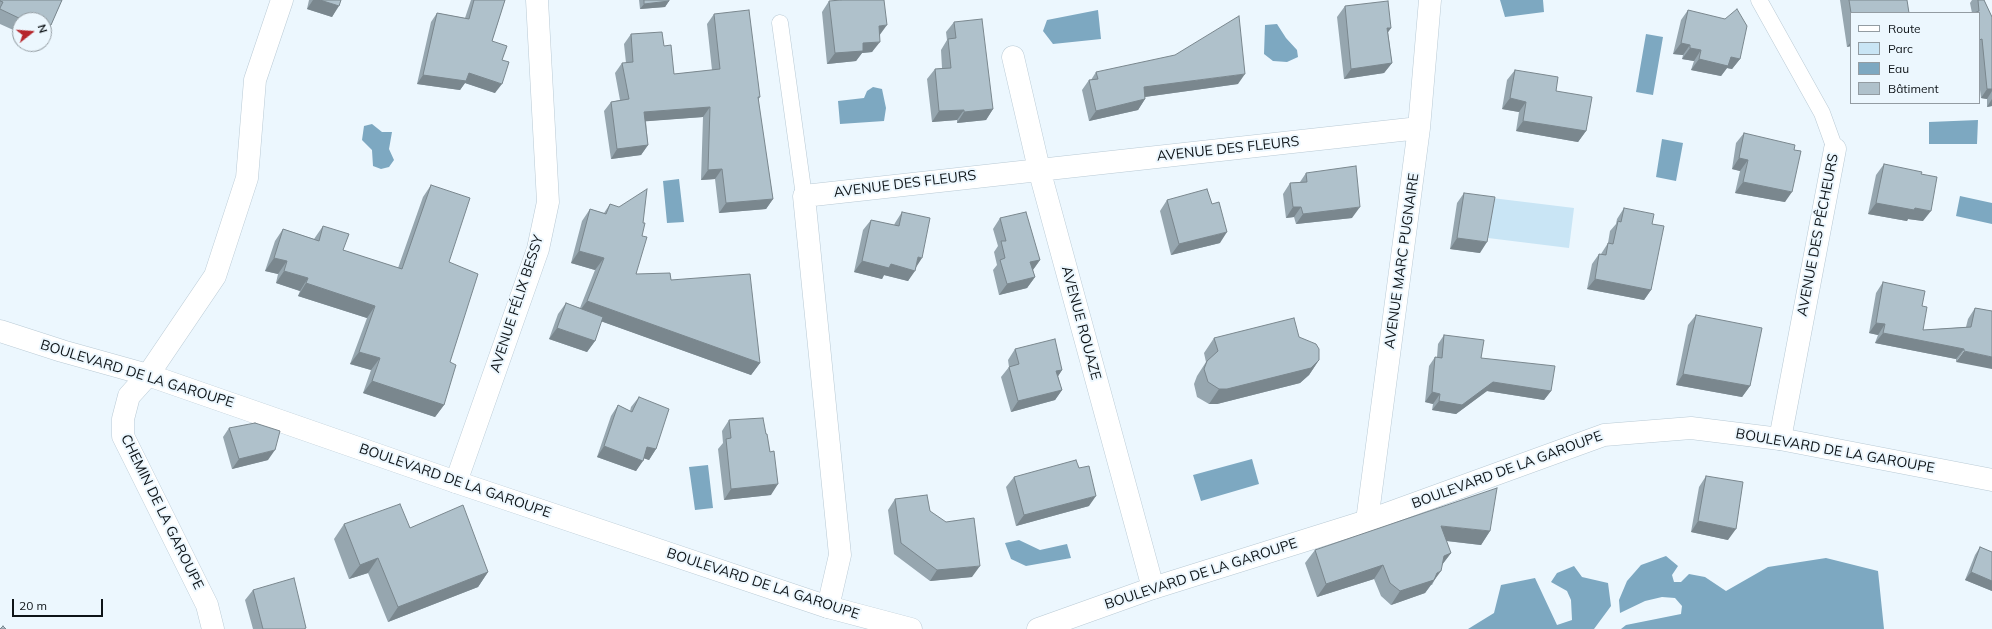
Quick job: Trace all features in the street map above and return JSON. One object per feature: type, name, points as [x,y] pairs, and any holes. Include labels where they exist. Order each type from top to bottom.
[{"type":"street","name":"CHEMIN DE LA GAROUPE","points":[[213,629],[207,605],[123,436],[123,419],[129,396],[148,375],[215,276],[247,178],[255,80],[282,0]]},
{"type":"street","name":"AVENUE FÉLIX BESSY","points":[[456,482],[538,249],[548,202],[537,0]]},
{"type":"street","name":"AVENUE MARC PUGNAIRE","points":[[1367,521],[1419,128],[1430,0]]},
{"type":"street","name":"AVENUE ROUAZE","points":[[1013,57],[1039,169],[1154,588]]},
{"type":"street","name":"AVENUE DES FLEURS","points":[[804,196],[1419,128]]},
{"type":"street","name":"AVENUE DES PÊCHEURS","points":[[1780,439],[1836,149]]},
{"type":"street","points":[[804,196],[840,555],[828,607]]},
{"type":"street","name":"BOULEVARD DE LA GAROUPE","points":[[0,331],[62,351],[148,375],[456,482],[828,607],[911,629]]},
{"type":"street","name":"BOULEVARD DE LA GAROUPE","points":[[1038,629],[1154,588],[1367,521],[1604,435],[1691,428],[1780,439],[1992,480]]},
{"type":"lane","name":"AVENUE DES PÊCHEURS","points":[[1759,0],[1822,113],[1836,149]]},
{"type":"lane","points":[[780,23],[804,196]]},
{"type":"green space","points":[[1492,198],[1574,208],[1569,248],[1488,238]]},
{"type":"water","points":[[1500,0],[1543,0],[1544,12],[1505,17]]},
{"type":"water","points":[[1098,10],[1101,39],[1053,44],[1043,31],[1047,20]]},
{"type":"water","points":[[1277,24],[1286,38],[1297,50],[1298,57],[1287,62],[1273,61],[1264,54],[1265,25]]},
{"type":"water","points":[[1646,34],[1663,37],[1653,95],[1636,92]]},
{"type":"water","points":[[873,87],[882,89],[886,108],[884,121],[840,124],[838,101],[864,98],[867,91]]},
{"type":"water","points":[[1978,120],[1977,144],[1929,144],[1929,122]]},
{"type":"water","points":[[372,124],[382,132],[392,132],[389,149],[394,160],[389,167],[381,169],[373,166],[372,150],[362,140],[364,126]]},
{"type":"water","points":[[1662,139],[1683,143],[1676,181],[1656,177]]},
{"type":"water","points":[[679,179],[684,222],[667,223],[663,181]]},
{"type":"water","points":[[1960,196],[1992,203],[1992,224],[1956,216]]},
{"type":"water","points":[[1252,459],[1259,484],[1201,501],[1193,475]]},
{"type":"water","points":[[708,465],[713,508],[695,510],[689,467]]},
{"type":"water","points":[[1019,540],[1040,550],[1067,544],[1071,558],[1026,566],[1011,559],[1005,543]]},
{"type":"water","points":[[1666,556],[1678,566],[1672,575],[1674,582],[1681,582],[1689,574],[1705,577],[1726,591],[1768,567],[1826,558],[1878,571],[1884,629],[1621,629],[1626,625],[1681,614],[1682,606],[1675,598],[1662,597],[1645,601],[1620,613],[1619,600],[1627,581],[1641,565]]},
{"type":"water","points":[[1574,566],[1582,577],[1608,583],[1611,606],[1594,629],[1468,629],[1494,613],[1501,585],[1535,578],[1557,625],[1572,620],[1571,600],[1567,591],[1551,582],[1557,573]]},
{"type":"building","points":[[62,0],[52,23],[52,12],[12,12],[12,15],[0,9],[3,2],[0,1]]},
{"type":"building","points":[[320,0],[341,0],[339,6]]},
{"type":"building","points":[[474,0],[505,0],[492,41],[507,46],[502,60],[509,62],[502,84],[469,73],[466,81],[423,75],[437,13],[469,19]]},
{"type":"building","points":[[644,0],[669,0],[669,1],[644,4]]},
{"type":"building","points":[[884,0],[887,25],[879,26],[880,42],[863,43],[863,51],[835,53],[829,1]]},
{"type":"building","points":[[1849,0],[1907,0],[1909,12],[1851,12]]},
{"type":"building","points":[[1978,0],[1984,0],[1992,17],[1992,89],[1987,89],[1982,39],[1980,40],[1980,12],[1976,12],[1979,11]]},
{"type":"building","points":[[1388,1],[1391,28],[1387,28],[1392,63],[1351,69],[1345,6]]},
{"type":"building","points":[[1737,9],[1747,26],[1740,59],[1731,57],[1728,66],[1699,59],[1701,50],[1690,48],[1690,45],[1681,43],[1688,10],[1725,19]]},
{"type":"building","points":[[749,10],[760,97],[758,97],[773,199],[726,203],[722,169],[708,170],[710,107],[644,112],[648,145],[617,149],[611,102],[629,99],[622,63],[633,62],[631,34],[662,32],[664,46],[671,45],[674,74],[720,69],[714,14]]},
{"type":"building","points":[[1239,16],[1245,74],[1144,87],[1145,99],[1096,111],[1089,80],[1098,79],[1096,72],[1175,55]]},
{"type":"building","points":[[982,19],[993,109],[964,112],[964,110],[939,111],[935,69],[951,68],[948,39],[956,38],[954,22]]},
{"type":"building","points":[[1515,70],[1558,77],[1556,91],[1592,97],[1586,131],[1523,121],[1526,102],[1510,98]]},
{"type":"building","points":[[1744,133],[1795,145],[1794,150],[1801,151],[1792,192],[1743,182],[1748,160],[1739,158]]},
{"type":"building","points":[[1884,164],[1922,172],[1921,174],[1937,177],[1931,211],[1915,208],[1914,210],[1876,203]]},
{"type":"building","points":[[1356,166],[1360,207],[1303,214],[1301,207],[1293,207],[1290,183],[1307,182],[1306,173]]},
{"type":"building","points":[[431,185],[470,198],[449,262],[478,274],[450,362],[456,365],[444,405],[372,381],[380,358],[359,352],[375,306],[306,283],[308,278],[284,271],[287,261],[274,258],[283,229],[319,241],[323,226],[349,234],[343,250],[402,269]]},
{"type":"building","points":[[647,189],[643,223],[645,223],[642,236],[647,237],[636,274],[670,273],[671,280],[750,274],[760,363],[587,301],[604,258],[579,251],[590,209],[606,214],[610,204],[619,207]]},
{"type":"building","points":[[1207,189],[1212,204],[1219,202],[1227,232],[1179,244],[1167,200]]},
{"type":"building","points":[[1464,193],[1495,197],[1487,242],[1457,238]]},
{"type":"building","points":[[1624,208],[1654,214],[1652,224],[1664,226],[1651,290],[1595,279],[1599,254],[1606,255],[1608,243],[1613,244],[1618,221],[1621,222]]},
{"type":"building","points":[[902,212],[930,218],[922,258],[918,257],[915,271],[891,264],[889,268],[862,261],[871,220],[899,226]]},
{"type":"building","points":[[1026,212],[1040,260],[1030,262],[1035,277],[1007,284],[1000,260],[1005,258],[1001,241],[1006,241],[1000,218]]},
{"type":"building","points":[[1883,282],[1925,291],[1922,306],[1927,307],[1923,330],[1971,327],[1975,308],[1992,311],[1992,357],[1964,351],[1964,349],[1883,333],[1885,324],[1876,323]]},
{"type":"building","points":[[566,303],[603,317],[595,341],[557,328]]},
{"type":"building","points":[[1696,315],[1762,328],[1750,386],[1683,374]]},
{"type":"building","points":[[1294,318],[1299,337],[1316,344],[1319,349],[1319,360],[1311,368],[1227,389],[1219,389],[1208,382],[1204,369],[1207,361],[1218,351],[1214,338]]},
{"type":"building","points":[[1444,335],[1484,340],[1481,358],[1555,366],[1551,391],[1493,382],[1462,405],[1439,401],[1440,394],[1432,392],[1435,357],[1442,358]]},
{"type":"building","points":[[1055,339],[1062,370],[1056,371],[1062,390],[1018,401],[1009,367],[1019,364],[1015,349]]},
{"type":"building","points":[[639,397],[669,409],[656,449],[647,447],[643,461],[604,446],[618,405],[632,412]]},
{"type":"building","points":[[763,418],[770,452],[774,451],[778,484],[731,489],[726,439],[731,438],[729,420]]},
{"type":"building","points":[[255,423],[280,431],[275,450],[239,459],[229,428]]},
{"type":"building","points":[[1076,460],[1079,468],[1089,466],[1096,496],[1024,515],[1014,477]]},
{"type":"building","points":[[1706,476],[1743,482],[1736,529],[1698,521]]},
{"type":"building","points":[[1497,488],[1490,531],[1441,526],[1451,553],[1444,556],[1441,571],[1437,573],[1434,580],[1400,591],[1390,583],[1383,565],[1326,584],[1315,550]]},
{"type":"building","points":[[927,495],[930,511],[946,522],[974,518],[980,566],[937,570],[901,543],[895,499]]},
{"type":"building","points":[[400,504],[410,528],[463,505],[488,572],[398,607],[378,558],[360,565],[344,524]]},
{"type":"building","points":[[1980,547],[1992,552],[1992,581],[1971,572]]},
{"type":"building","points":[[294,578],[306,628],[263,629],[253,590]]}]
